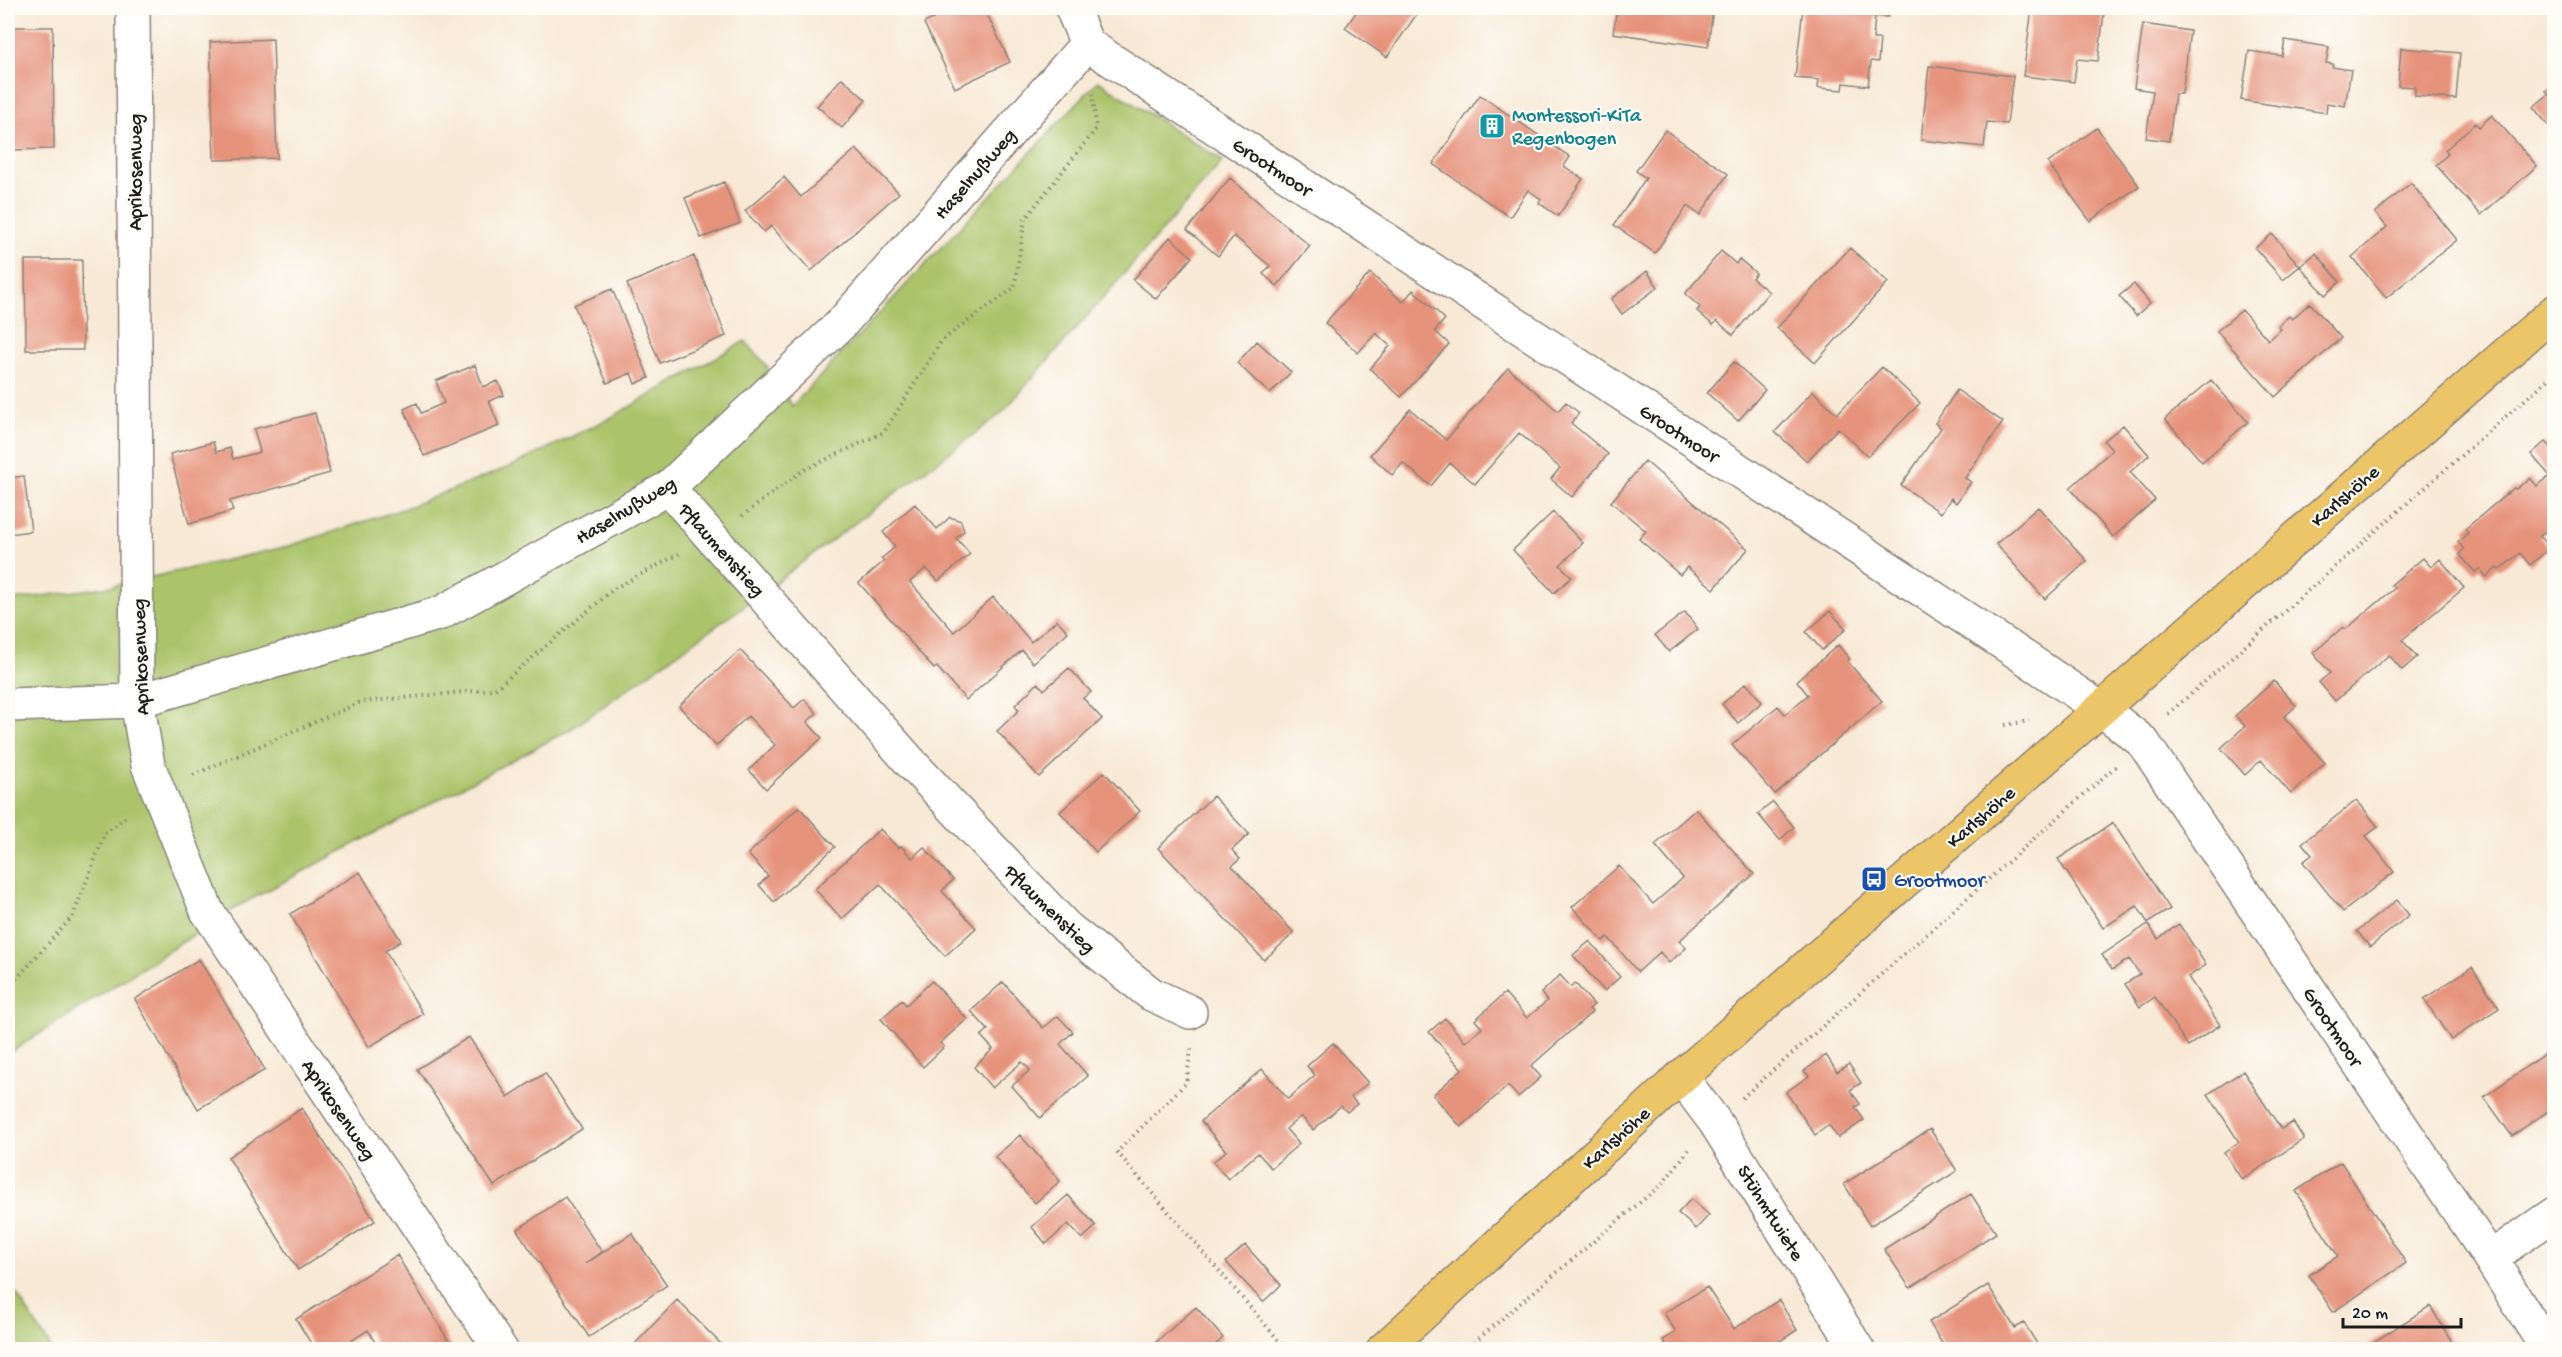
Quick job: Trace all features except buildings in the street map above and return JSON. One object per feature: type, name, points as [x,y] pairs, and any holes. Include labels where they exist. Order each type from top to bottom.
[{"type":"main road","name":"Karlshöhe","points":[[1383,1350],[1681,1077],[2554,312]]},
{"type":"street","name":"Aprikosenweg","points":[[133,8],[137,700],[148,765],[207,911],[501,1350]]},
{"type":"street","points":[[1072,8],[1087,44]]},
{"type":"street","name":"Haselnußweg","points":[[8,705],[137,700],[441,613],[669,488],[841,324],[1087,44]]},
{"type":"street","name":"Grootmoor","points":[[1087,44],[2002,642],[2101,709],[2143,742],[2490,1258],[2548,1350]]},
{"type":"street","name":"Pflaumenstieg","points":[[669,488],[912,764],[1067,928],[1151,994],[1190,1012]]},
{"type":"street","name":"Stühmtwiete","points":[[1681,1077],[1715,1122],[1858,1350]]},
{"type":"street","points":[[2490,1258],[2554,1214]]},
{"type":"path","points":[[1465,1350],[1472,1347],[1663,1183],[1694,1143],[1715,1122],[2143,742],[2177,704],[2554,374]]},
{"type":"path","points":[[1190,1012],[1191,1050],[1186,1083],[1117,1152],[1287,1350]]},
{"type":"green space","points":[[1098,81],[1223,161],[1001,414],[736,612],[571,729],[240,905],[8,1054],[8,601],[112,586],[289,546],[403,509],[512,466],[612,417],[745,341],[765,364],[792,406]]},
{"type":"green space","points":[[8,1281],[52,1349],[8,1349]]},
{"type":"place","name":"Montessori-KiTa Regenbogen","points":[[1492,126]]},
{"type":"place","name":"Grootmoor","points":[[1874,879]]}]
